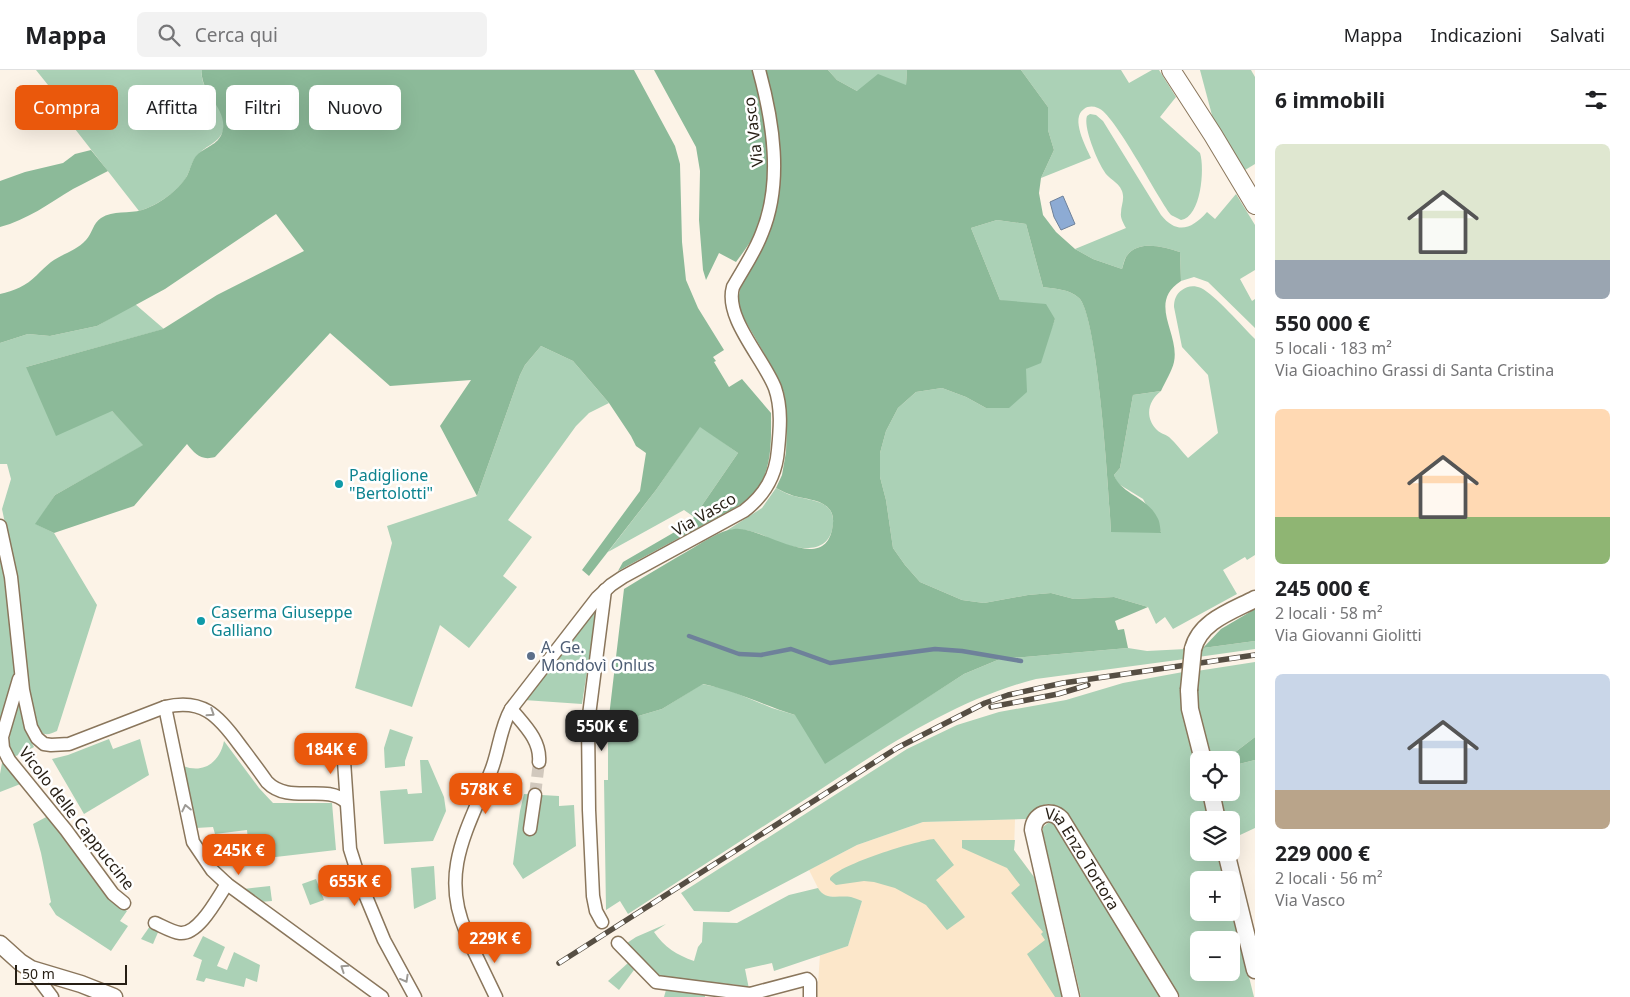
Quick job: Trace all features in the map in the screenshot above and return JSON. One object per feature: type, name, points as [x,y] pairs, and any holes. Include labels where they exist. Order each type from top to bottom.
[{"type":"main road","points":[[1170,70],[1213,135],[1255,205]]},
{"type":"street","name":"Via Vasco","points":[[496,997],[468,937],[457,908],[455,868],[470,816],[491,771],[504,724],[511,709],[589,607],[605,590],[623,577],[744,511],[764,493],[774,471],[778,454],[780,428],[778,398],[768,373],[736,318],[731,296],[733,287],[764,230],[772,194],[774,171],[770,117],[759,70]]},
{"type":"street","points":[[0,526],[11,577],[23,690],[31,727],[37,738],[46,744],[64,745],[79,741],[165,707],[178,704],[203,708],[215,715],[226,726],[267,782],[276,790],[299,794],[336,795],[346,802]]},
{"type":"street","points":[[602,922],[596,911],[593,896],[589,810],[588,723],[605,590]]},
{"type":"street","points":[[1201,751],[1190,709],[1189,690],[1193,649],[1200,634],[1210,624],[1255,599]]},
{"type":"street","name":"Vicolo delle Cappuccine","points":[[21,664],[17,689],[2,737],[4,751],[113,894],[124,904]]},
{"type":"street","points":[[165,707],[193,842],[212,870],[227,884],[382,997]]},
{"type":"street","points":[[511,709],[535,740],[539,750],[539,762]]},
{"type":"street","points":[[343,746],[350,849],[362,887],[384,940],[415,997]]},
{"type":"street","points":[[530,829],[535,795]]},
{"type":"street","name":"Via Enzo Tortora","points":[[1071,997],[1034,830],[1034,824],[1038,818],[1048,812],[1061,820],[1170,997]]},
{"type":"street","points":[[1228,861],[1255,970]]},
{"type":"street","points":[[154,923],[179,933],[192,930],[200,924],[227,884]]},
{"type":"street","points":[[618,943],[656,982],[750,994],[806,979],[811,985],[810,997]]},
{"type":"street","points":[[0,944],[30,969],[81,984],[114,997]]},
{"type":"street","points":[[30,969],[52,997]]},
{"type":"shaded area","points":[[1015,819],[1014,850],[1034,877],[1062,997],[817,997],[820,955],[848,946],[862,901],[826,896],[820,892],[809,870],[857,845],[923,822]]},
{"type":"green space","points":[[36,70],[202,70],[204,85],[128,85],[128,130],[216,130],[216,104],[224,122],[223,129],[218,139],[196,157],[186,178],[177,189],[159,202],[139,211],[76,130],[118,130],[118,85],[48,85]]},
{"type":"green space","points":[[202,70],[634,70],[675,146],[680,164],[682,242],[686,280],[698,308],[724,350],[713,357],[716,361],[714,362],[729,387],[742,379],[771,413],[771,444],[768,464],[761,483],[755,492],[740,505],[618,571],[623,562],[685,526],[694,517],[738,453],[700,427],[656,490],[589,576],[582,570],[640,491],[646,453],[636,446],[609,403],[573,361],[541,346],[525,365],[477,496],[440,426],[471,380],[390,386],[330,333],[215,457],[206,458],[199,456],[187,444],[134,506],[54,533],[35,524],[55,495],[143,445],[112,411],[56,436],[26,367],[163,329],[217,295],[304,251],[276,214],[165,289],[97,326],[50,336],[28,334],[0,343],[0,294],[15,290],[24,285],[51,262],[82,244],[101,218],[116,213],[142,210],[155,205],[167,197],[183,182],[197,155],[218,140],[222,133],[223,124],[222,116],[216,105],[216,85],[205,85]]},
{"type":"green space","points":[[654,70],[753,70],[758,87],[769,161],[767,197],[763,215],[755,234],[736,262],[719,253],[706,280],[703,270],[699,220],[700,171],[696,147]]},
{"type":"green space","points":[[764,70],[828,70],[837,80],[857,91],[878,74],[906,85],[907,70],[1021,70],[1048,107],[1048,130],[1054,150],[1041,178],[1039,193],[1043,215],[1056,232],[1075,249],[1093,259],[1122,269],[1126,257],[1137,248],[1151,246],[1180,252],[1181,281],[1171,290],[1166,299],[1165,309],[1175,351],[1174,362],[1161,391],[1133,395],[1120,468],[1114,475],[1122,487],[1153,510],[1159,520],[1161,533],[1111,532],[1097,371],[1086,312],[1079,298],[1075,295],[1062,290],[1043,287],[1026,224],[997,220],[971,228],[1000,300],[1046,304],[1055,319],[1041,363],[1026,369],[1027,392],[1009,408],[986,408],[966,397],[942,388],[916,392],[898,408],[886,431],[880,453],[880,477],[886,500],[893,548],[920,582],[962,600],[984,603],[1051,593],[1074,599],[1114,597],[1148,607],[1115,621],[1118,630],[1124,629],[1128,648],[1000,659],[964,674],[825,764],[795,715],[738,694],[703,684],[662,709],[608,725],[624,589],[707,539],[723,532],[734,529],[746,530],[792,546],[807,549],[819,547],[828,539],[833,523],[833,515],[825,505],[794,496],[776,488],[782,475],[786,452],[787,423],[784,393],[776,374],[743,317],[738,301],[740,289],[769,233],[777,202]]},
{"type":"green space","points":[[828,70],[907,70],[906,85],[857,91],[837,80]]},
{"type":"green space","points":[[1021,70],[1121,70],[1129,83],[1152,70],[1159,70],[1176,97],[1160,117],[1200,153],[1202,170],[1200,191],[1193,211],[1188,217],[1181,220],[1171,215],[1114,124],[1105,113],[1096,107],[1084,109],[1078,119],[1080,133],[1091,158],[1041,178],[1054,150],[1048,130],[1048,107]]},
{"type":"green space","points":[[1200,70],[1251,70],[1255,77],[1255,164],[1245,170],[1213,119]]},
{"type":"green space","points":[[1090,114],[1096,115],[1103,121],[1161,215],[1173,225],[1179,227],[1190,226],[1207,212],[1215,219],[1236,194],[1255,225],[1255,270],[1240,279],[1252,301],[1255,299],[1255,328],[1208,282],[1194,277],[1181,281],[1180,252],[1151,246],[1137,248],[1126,257],[1122,269],[1093,259],[1075,249],[1126,228],[1121,215],[1122,191],[1104,171],[1094,152],[1086,121],[1087,116]]},
{"type":"green space","points":[[91,150],[108,171],[73,189],[29,216],[0,227],[0,181],[25,172],[63,163],[75,154]]},
{"type":"green space","points":[[997,220],[1026,224],[1043,287],[1062,290],[1075,295],[1079,298],[1086,312],[1097,370],[1111,532],[1161,532],[1143,499],[1117,483],[1114,475],[1120,468],[1133,395],[1161,391],[1151,404],[1149,414],[1152,424],[1157,430],[1169,437],[1188,458],[1218,433],[1208,375],[1182,347],[1174,307],[1178,293],[1188,287],[1196,286],[1201,288],[1221,304],[1255,339],[1255,555],[1247,560],[1245,557],[1223,570],[1237,594],[1173,629],[1165,617],[1156,624],[1148,607],[1114,597],[1074,599],[1051,593],[984,603],[962,600],[920,582],[893,548],[886,500],[880,477],[880,453],[886,431],[898,408],[916,392],[942,388],[966,397],[986,408],[1026,369],[1047,340],[1055,319],[1000,300],[971,228]]},
{"type":"green space","points":[[135,304],[164,329],[26,367],[112,411],[144,445],[55,495],[36,524],[54,533],[97,605],[57,731],[44,734],[39,732],[34,717],[16,576],[2,509],[11,479],[7,464],[0,464],[0,343],[28,334],[50,336],[97,326]]},
{"type":"green space","points":[[541,346],[573,361],[609,403],[589,413],[576,426],[508,520],[532,537],[503,576],[517,587],[469,648],[440,625],[412,707],[355,688],[392,543],[387,526],[477,496],[520,375],[525,365]]},
{"type":"green space","points":[[700,426],[738,453],[694,517],[684,510],[608,552],[656,490]]},
{"type":"green space","points":[[776,488],[790,495],[821,503],[830,510],[833,516],[833,524],[831,535],[826,542],[811,548],[802,548],[774,541],[752,531],[726,531],[762,508]]},
{"type":"green space","points":[[0,550],[6,577],[16,665],[13,687],[0,728]]},
{"type":"green space","points":[[597,606],[582,704],[524,700]]},
{"type":"green space","points":[[1255,609],[1255,641],[1203,648],[1221,629]]},
{"type":"green space","points":[[1255,641],[1255,649],[1198,657],[1203,648]]},
{"type":"green space","points":[[1128,648],[1147,651],[1186,649],[1185,659],[1036,679],[976,700],[920,728],[865,760],[628,914],[620,901],[606,910],[604,780],[608,780],[608,725],[662,709],[702,684],[726,689],[772,708],[795,715],[892,720],[964,674],[1000,659]]},
{"type":"green space","points":[[1255,662],[1255,737],[1237,751],[1208,751],[1196,695],[1197,671]]},
{"type":"green space","points":[[1183,672],[1185,714],[1193,751],[1190,751],[1190,801],[1205,801],[1208,811],[1190,811],[1190,861],[1220,861],[1223,871],[1190,871],[1190,921],[1235,921],[1238,931],[1190,931],[1190,981],[1240,981],[1240,941],[1254,997],[1180,997],[1065,813],[1054,805],[1049,804],[1035,810],[1026,819],[923,822],[857,845],[729,912],[694,911],[681,893],[907,749],[957,725],[999,712],[1066,700],[1123,683]]},
{"type":"green space","points":[[20,696],[25,730],[34,747],[14,757],[11,750],[10,735]]},
{"type":"green space","points":[[390,729],[413,737],[405,766],[385,768],[384,748]]},
{"type":"green space","points":[[1255,737],[1255,760],[1240,764],[1240,751],[1237,751]]},
{"type":"green space","points":[[109,739],[113,749],[140,739],[149,775],[84,814],[52,759],[68,755]]},
{"type":"green space","points":[[224,741],[259,788],[273,803],[332,803],[336,850],[250,860],[247,830],[215,834],[213,827],[196,828],[183,766],[198,768],[210,764],[219,755]]},
{"type":"green space","points":[[420,760],[428,760],[444,797],[446,811],[433,841],[384,844],[380,791],[407,789],[408,794],[422,793]]},
{"type":"green space","points":[[1255,760],[1255,828],[1240,835],[1240,811],[1223,811],[1220,801],[1240,801],[1240,764]]},
{"type":"green space","points":[[2,763],[8,764],[23,783],[0,792],[0,774]]},
{"type":"green space","points":[[524,794],[559,796],[559,806],[574,805],[576,846],[523,879],[513,864]]},
{"type":"green space","points":[[50,815],[110,897],[127,911],[120,921],[128,926],[111,951],[56,915],[49,904],[51,902],[33,824]]},
{"type":"green space","points":[[1048,823],[1054,823],[1162,997],[1081,997],[1043,834],[1043,827]]},
{"type":"green space","points":[[934,839],[954,865],[936,880],[965,917],[947,930],[926,905],[895,888],[864,881],[836,885],[830,880],[837,872],[863,860]]},
{"type":"green space","points":[[962,840],[1015,840],[1014,850],[1034,877],[1062,997],[1055,997],[1027,954],[1045,940],[1041,934],[1043,932],[1011,893],[1020,885],[1007,868],[962,848]]},
{"type":"green space","points":[[434,866],[436,899],[414,909],[411,868]]},
{"type":"green space","points":[[316,879],[324,900],[310,905],[302,884]]},
{"type":"green space","points":[[270,886],[272,901],[260,902],[244,889]]},
{"type":"green space","points":[[818,888],[824,895],[851,897],[862,901],[848,946],[774,971],[772,963],[745,969],[749,989],[738,988],[738,985],[660,977],[627,943],[666,924],[654,932],[671,950],[694,961],[698,947],[702,942],[703,922],[737,923],[789,895]]},
{"type":"green space","points":[[150,926],[159,930],[153,944],[141,939]]},
{"type":"green space","points":[[203,936],[225,947],[217,966],[227,970],[234,952],[260,965],[257,982],[246,978],[244,987],[206,978],[204,982],[196,980],[202,960],[193,956]]},
{"type":"green space","points":[[628,963],[634,970],[619,990],[608,981]]},
{"type":"green space","points":[[666,990],[705,994],[705,997],[664,997]]},
{"type":"water","points":[[1063,196],[1075,224],[1061,230],[1054,217],[1050,202]]},
{"type":"waterway","points":[[689,636],[739,654],[761,655],[791,649],[830,663],[935,649],[962,651],[1021,661]]},
{"type":"tunnel","points":[[535,795],[539,762]]},
{"type":"railway","points":[[559,963],[897,748],[985,703],[1008,695],[1063,683],[1255,655]]},
{"type":"railway","points":[[991,707],[1058,694],[1088,685]]},
{"type":"place","name":"Padiglione \"Bertolotti\"","points":[[339,484]]},
{"type":"place","name":"Caserma Giuseppe Galliano","points":[[201,621]]},
{"type":"place","name":"A. Ge. Mondovì Onlus","points":[[531,656]]}]
